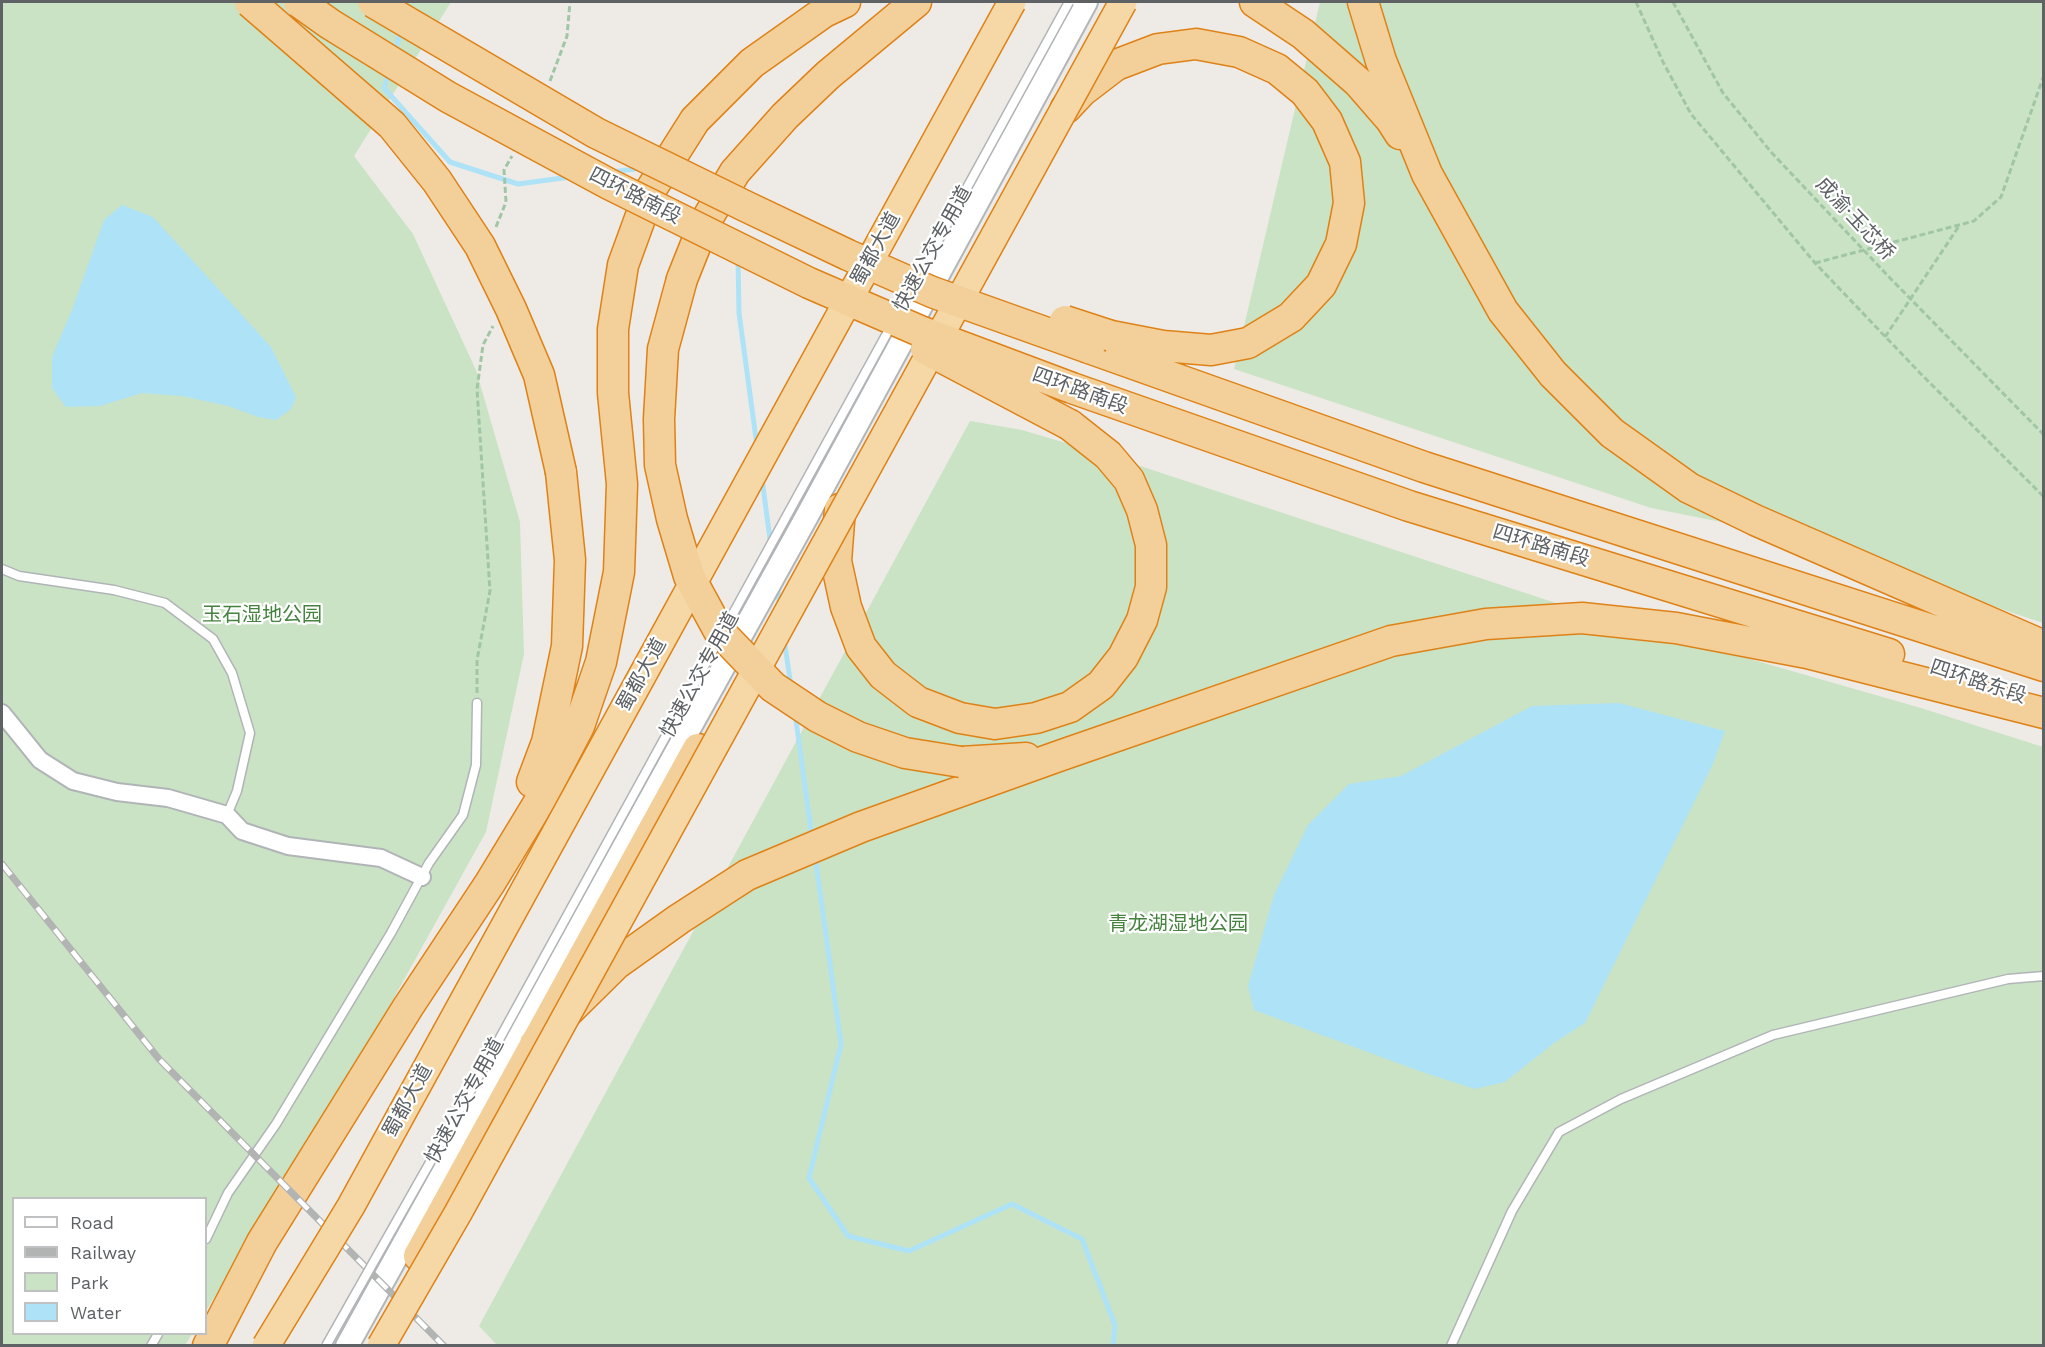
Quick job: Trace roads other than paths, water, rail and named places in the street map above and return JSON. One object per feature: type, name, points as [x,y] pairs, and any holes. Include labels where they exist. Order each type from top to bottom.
[{"type":"highway","points":[[250,2],[392,124],[437,181],[480,246],[512,309],[538,375],[561,472],[570,560],[567,646],[547,742],[513,832],[490,884]]},
{"type":"highway","name":"四环路南段","points":[[299,2],[330,24],[448,97],[609,184],[809,283],[920,331],[1072,388],[1409,506],[1909,669]]},
{"type":"highway","name":"四环路南段","points":[[373,2],[596,133],[746,206],[932,292],[1100,342],[1424,467],[1925,628]]},
{"type":"highway","points":[[208,1346],[274,1222],[402,1016],[490,884],[542,799],[579,726],[601,662],[619,572],[622,484],[613,393],[613,329],[623,265],[650,191],[695,120],[752,63],[824,12],[845,2]]},
{"type":"highway","points":[[916,2],[828,75],[785,116],[735,172],[704,224],[682,279],[663,349],[659,419],[660,465],[672,519],[689,576],[719,631],[773,687],[818,717],[858,736],[905,753],[961,762],[1059,756]]},
{"type":"highway","name":"蜀都大道","points":[[266,1346],[351,1206],[1012,2]]},
{"type":"highway","points":[[369,1346],[643,846],[842,494],[1115,2]]},
{"type":"highway","points":[[381,1346],[458,1213],[1123,2]]},
{"type":"highway","points":[[1254,2],[1303,34],[1358,82],[1391,120],[1427,174],[1503,311],[1553,374],[1612,433],[1689,488],[1755,520],[1936,597],[2043,646]]},
{"type":"highway","points":[[1363,2],[1381,61],[1427,174]]},
{"type":"highway","points":[[1043,131],[1082,91],[1116,65],[1158,49],[1196,44],[1239,52],[1277,69],[1305,93],[1327,121],[1345,162],[1349,203],[1341,244],[1322,285],[1291,317],[1248,343],[1211,350],[1100,342]]},
{"type":"highway","points":[[809,283],[973,375],[1070,425],[1108,455],[1129,480],[1142,510],[1151,545],[1151,587],[1142,620],[1124,657],[1101,685],[1070,707],[1036,718],[995,724],[960,717],[918,702],[884,675],[861,646],[846,607],[836,561],[842,494]]},
{"type":"highway","points":[[535,1044],[616,964],[678,919],[747,875],[861,827],[1391,641],[1486,624],[1582,618],[1676,628],[1807,653],[1909,669],[2043,713]]},
{"type":"highway","name":"四环路东段","points":[[1925,628],[2043,666]]},
{"type":"highway","name":"四环路东段","points":[[1909,669],[2043,704]]},
{"type":"main road","points":[[282,1346],[446,1060],[1027,2]]},
{"type":"main road","points":[[347,1346],[806,519],[1086,2]]},
{"type":"street","points":[[2,713],[40,760],[73,781],[117,792],[168,798],[227,815],[242,831],[288,846],[381,858],[422,878]]},
{"type":"lane","name":"快速公交专用道","points":[[326,1346],[490,1057],[1068,2]]},
{"type":"lane","points":[[2,568],[19,576],[114,590],[165,603],[213,639],[232,673],[250,733],[237,791],[227,815]]},
{"type":"lane","points":[[207,1237],[228,1193],[276,1124],[429,863],[463,815],[476,765],[477,703]]},
{"type":"lane","points":[[1451,1346],[1512,1211],[1559,1132],[1621,1099],[1773,1035],[2008,979],[2043,976]]},
{"type":"water","points":[[122,205],[153,217],[271,347],[296,397],[291,409],[276,420],[182,396],[142,393],[100,406],[66,407],[52,388],[52,357],[72,310],[104,220]]},
{"type":"water","points":[[1619,703],[1725,731],[1713,764],[1585,1023],[1554,1043],[1505,1082],[1475,1089],[1422,1072],[1254,1010],[1248,986],[1274,895],[1308,825],[1349,784],[1401,776],[1532,706]]},
{"type":"waterway","points":[[395,52],[401,29]]},
{"type":"waterway","points":[[389,72],[384,88],[450,162],[518,184],[570,177]]},
{"type":"waterway","points":[[612,172],[635,169]]},
{"type":"waterway","points":[[738,258],[739,313],[757,446]]},
{"type":"waterway","points":[[762,479],[773,562]]},
{"type":"waterway","points":[[777,586],[780,606]]},
{"type":"waterway","points":[[784,639],[791,686]]},
{"type":"waterway","points":[[795,713],[812,838]]},
{"type":"waterway","points":[[815,856],[841,1044],[809,1178],[848,1236],[909,1251],[1012,1204],[1082,1239],[1115,1325],[1113,1346]]},
{"type":"railway","points":[[2,864],[159,1059],[444,1346]]},
{"type":"park label","name":"玉石湿地公园","points":[[262,615]]},
{"type":"park label","name":"青龙湖湿地公园","points":[[1178,924]]}]
